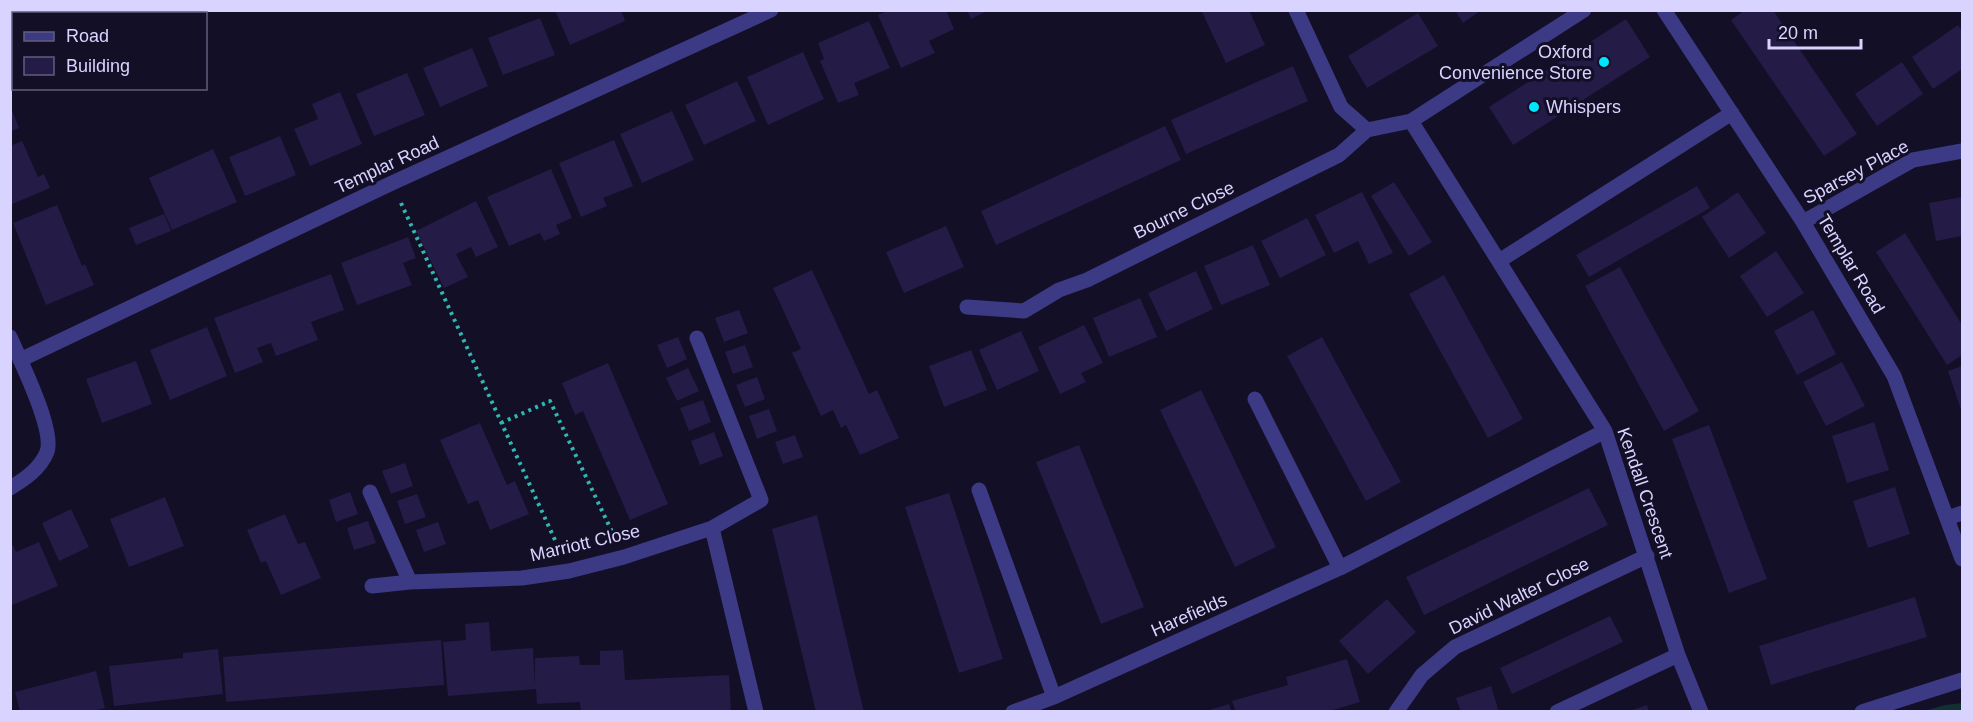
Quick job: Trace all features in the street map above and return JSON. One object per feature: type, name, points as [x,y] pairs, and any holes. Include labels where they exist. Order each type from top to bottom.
[{"type":"street","name":"Templar Road","points":[[20,360],[392,183],[771,10]]},
{"type":"street","points":[[1296,10],[1341,107],[1367,130],[1411,121],[1584,10]]},
{"type":"street","name":"Templar Road","points":[[1664,10],[1803,222],[1894,376],[1955,516],[1962,559]]},
{"type":"street","points":[[1499,261],[1732,113]]},
{"type":"street","name":"Kendall Crescent","points":[[1411,121],[1605,431],[1678,654],[1701,711]]},
{"type":"street","name":"Bourne Close","points":[[967,308],[1024,312],[1059,290],[1087,280],[1340,155],[1367,130]]},
{"type":"street","name":"Sparsey Place","points":[[1803,222],[1913,160],[1962,151]]},
{"type":"street","points":[[10,337],[46,423],[48,451],[32,475],[10,488]]},
{"type":"street","name":"Marriott Close","points":[[372,586],[410,582],[522,578],[569,571],[624,557],[712,528],[761,500],[697,338]]},
{"type":"street","points":[[1255,399],[1340,568]]},
{"type":"street","name":"Harefields","points":[[1013,711],[1054,697],[1340,568],[1605,431]]},
{"type":"street","points":[[979,490],[1054,697]]},
{"type":"street","points":[[370,492],[410,582]]},
{"type":"street","points":[[712,528],[756,711]]},
{"type":"street","name":"David Walter Close","points":[[1396,711],[1422,675],[1455,647],[1647,556]]},
{"type":"street","points":[[1557,711],[1678,654]]},
{"type":"street","points":[[1862,711],[1962,680]]},
{"type":"path","points":[[392,183],[569,571]]},
{"type":"path","points":[[501,423],[550,401],[624,557]]},
{"type":"green space","points":[[1962,703],[1962,711],[1924,711],[1945,705]]},
{"type":"building","points":[[555,10],[621,10],[625,21],[570,45]]},
{"type":"building","points":[[889,10],[946,10],[954,29],[929,41],[935,53],[901,68],[878,15]]},
{"type":"building","points":[[967,10],[989,10],[971,19]]},
{"type":"building","points":[[1201,10],[1249,10],[1265,45],[1226,63]]},
{"type":"building","points":[[1455,10],[1481,10],[1463,23]]},
{"type":"building","points":[[1745,10],[1773,10],[1857,134],[1824,156],[1731,20]]},
{"type":"building","points":[[1418,13],[1438,46],[1367,88],[1348,56]]},
{"type":"building","points":[[540,18],[555,55],[503,75],[488,38]]},
{"type":"building","points":[[1626,19],[1650,57],[1513,145],[1489,107]]},
{"type":"building","points":[[869,21],[890,68],[854,83],[859,95],[838,103],[820,61],[824,59],[818,43]]},
{"type":"building","points":[[1958,25],[1962,31],[1962,69],[1933,89],[1912,57]]},
{"type":"building","points":[[472,48],[488,86],[440,107],[423,68]]},
{"type":"building","points":[[803,52],[824,99],[768,125],[747,77]]},
{"type":"building","points":[[1902,62],[1923,94],[1877,126],[1855,94]]},
{"type":"building","points":[[1293,66],[1308,101],[1186,154],[1171,120]]},
{"type":"building","points":[[407,73],[425,115],[374,136],[356,94]]},
{"type":"building","points":[[737,81],[756,121],[704,145],[685,105]]},
{"type":"building","points":[[340,92],[362,144],[310,166],[294,129],[318,119],[312,104]]},
{"type":"building","points":[[10,105],[19,128],[10,132]]},
{"type":"building","points":[[672,111],[694,160],[642,183],[620,134]]},
{"type":"building","points":[[1165,126],[1181,160],[996,245],[981,211]]},
{"type":"building","points":[[280,136],[296,175],[245,196],[229,157]]},
{"type":"building","points":[[614,140],[633,186],[603,198],[607,206],[581,217],[559,163]]},
{"type":"building","points":[[22,141],[38,177],[44,174],[50,188],[10,205],[10,146]]},
{"type":"building","points":[[213,149],[237,202],[172,230],[149,178]]},
{"type":"building","points":[[551,169],[572,218],[556,225],[560,234],[544,241],[540,233],[509,246],[487,197]]},
{"type":"building","points":[[1394,182],[1432,242],[1409,256],[1371,196]]},
{"type":"building","points":[[1697,186],[1710,208],[1589,277],[1576,255]]},
{"type":"building","points":[[1362,192],[1393,253],[1369,264],[1358,241],[1334,253],[1315,215]]},
{"type":"building","points":[[1738,192],[1766,233],[1729,258],[1702,217]]},
{"type":"building","points":[[1962,197],[1962,236],[1936,241],[1929,203]]},
{"type":"building","points":[[476,201],[498,247],[476,257],[471,247],[456,254],[468,277],[444,288],[416,231]]},
{"type":"building","points":[[57,205],[82,266],[85,264],[94,285],[46,305],[13,223]]},
{"type":"building","points":[[164,214],[171,231],[136,245],[129,228]]},
{"type":"building","points":[[1307,218],[1326,255],[1280,278],[1261,241]]},
{"type":"building","points":[[946,226],[964,267],[904,293],[886,252]]},
{"type":"building","points":[[1905,233],[1962,325],[1962,355],[1947,365],[1876,252]]},
{"type":"building","points":[[408,237],[416,258],[403,263],[412,285],[357,305],[341,263]]},
{"type":"building","points":[[1253,245],[1270,285],[1221,305],[1204,266]]},
{"type":"building","points":[[1776,251],[1804,293],[1767,317],[1740,276]]},
{"type":"building","points":[[1620,267],[1699,411],[1664,431],[1585,286]]},
{"type":"building","points":[[812,270],[869,394],[877,390],[899,438],[860,455],[846,425],[841,428],[833,410],[821,416],[792,353],[801,349],[773,288]]},
{"type":"building","points":[[1196,271],[1213,309],[1166,331],[1148,293]]},
{"type":"building","points":[[331,274],[344,310],[311,322],[318,340],[276,356],[271,343],[257,348],[263,362],[235,373],[214,318]]},
{"type":"building","points":[[1444,275],[1523,419],[1488,438],[1409,294]]},
{"type":"building","points":[[1140,298],[1157,337],[1109,357],[1093,318]]},
{"type":"building","points":[[739,310],[748,333],[724,342],[715,318]]},
{"type":"building","points":[[1813,310],[1836,354],[1797,375],[1774,331]]},
{"type":"building","points":[[1084,325],[1103,363],[1081,373],[1086,382],[1060,394],[1038,347]]},
{"type":"building","points":[[207,327],[227,376],[170,400],[150,350]]},
{"type":"building","points":[[1021,331],[1039,371],[997,390],[979,350]]},
{"type":"building","points":[[678,337],[687,359],[667,368],[657,345]]},
{"type":"building","points":[[1322,337],[1401,482],[1366,501],[1287,356]]},
{"type":"building","points":[[745,345],[753,367],[733,374],[725,352]]},
{"type":"building","points":[[971,350],[987,390],[944,407],[929,366]]},
{"type":"building","points":[[136,361],[152,404],[102,423],[86,379]]},
{"type":"building","points":[[1842,362],[1865,406],[1826,426],[1803,382]]},
{"type":"building","points":[[608,363],[668,504],[630,520],[583,411],[575,415],[562,383]]},
{"type":"building","points":[[1962,366],[1962,413],[1948,371]]},
{"type":"building","points":[[688,368],[699,391],[677,401],[666,378]]},
{"type":"building","points":[[757,377],[765,399],[745,407],[736,385]]},
{"type":"building","points":[[1201,390],[1276,547],[1235,567],[1160,410]]},
{"type":"building","points":[[703,400],[711,422],[689,431],[680,408]]},
{"type":"building","points":[[769,409],[777,431],[757,439],[749,416]]},
{"type":"building","points":[[1874,422],[1889,470],[1847,483],[1832,436]]},
{"type":"building","points":[[480,423],[507,485],[515,481],[529,514],[490,530],[478,500],[468,504],[440,440]]},
{"type":"building","points":[[1709,425],[1767,579],[1729,593],[1672,439]]},
{"type":"building","points":[[714,432],[723,456],[700,465],[691,441]]},
{"type":"building","points":[[795,435],[803,457],[783,464],[775,442]]},
{"type":"building","points":[[1079,445],[1144,607],[1101,624],[1036,462]]},
{"type":"building","points":[[405,463],[413,486],[391,494],[382,471]]},
{"type":"building","points":[[1895,487],[1910,534],[1868,548],[1853,501]]},
{"type":"building","points":[[1589,488],[1608,525],[1424,615],[1406,577]]},
{"type":"building","points":[[350,492],[358,514],[336,522],[329,500]]},
{"type":"building","points":[[949,493],[1003,659],[959,673],[905,507]]},
{"type":"building","points":[[417,494],[426,517],[405,524],[397,501]]},
{"type":"building","points":[[165,497],[184,546],[129,567],[110,519]]},
{"type":"building","points":[[71,509],[89,547],[59,561],[42,523]]},
{"type":"building","points":[[285,514],[298,544],[305,542],[321,578],[281,595],[266,561],[261,563],[247,530]]},
{"type":"building","points":[[817,515],[864,712],[816,712],[772,529]]},
{"type":"building","points":[[368,521],[376,543],[354,550],[347,528]]},
{"type":"building","points":[[438,522],[446,544],[424,552],[416,530]]},
{"type":"building","points":[[39,542],[58,586],[10,606],[10,546],[13,545],[16,552]]},
{"type":"building","points":[[1915,597],[1927,637],[1771,685],[1759,646]]},
{"type":"building","points":[[1387,599],[1416,632],[1368,674],[1339,641]]},
{"type":"building","points":[[1610,616],[1623,642],[1512,694],[1500,668]]},
{"type":"building","points":[[489,622],[491,651],[533,648],[535,687],[535,658],[579,656],[580,665],[600,665],[600,651],[623,650],[625,680],[729,675],[731,712],[624,712],[624,710],[581,712],[580,702],[537,704],[536,689],[448,696],[443,642],[466,640],[465,624]]},
{"type":"building","points":[[441,640],[444,685],[226,702],[223,657]]},
{"type":"building","points":[[218,649],[223,694],[114,706],[109,666],[183,658],[183,653]]},
{"type":"building","points":[[1347,659],[1360,702],[1326,712],[1236,712],[1232,701],[1288,685],[1286,677]]},
{"type":"building","points":[[96,671],[105,708],[90,712],[20,712],[15,692]]},
{"type":"building","points":[[1491,686],[1499,712],[1461,712],[1456,698]]},
{"type":"building","points":[[1229,704],[1231,712],[1206,712],[1206,711]]},
{"type":"building","points":[[1647,705],[1649,712],[1629,712],[1629,711]]},
{"type":"place","name":"Oxford Convenience Store","points":[[1604,62]]},
{"type":"place","name":"Whispers","points":[[1534,107]]}]
